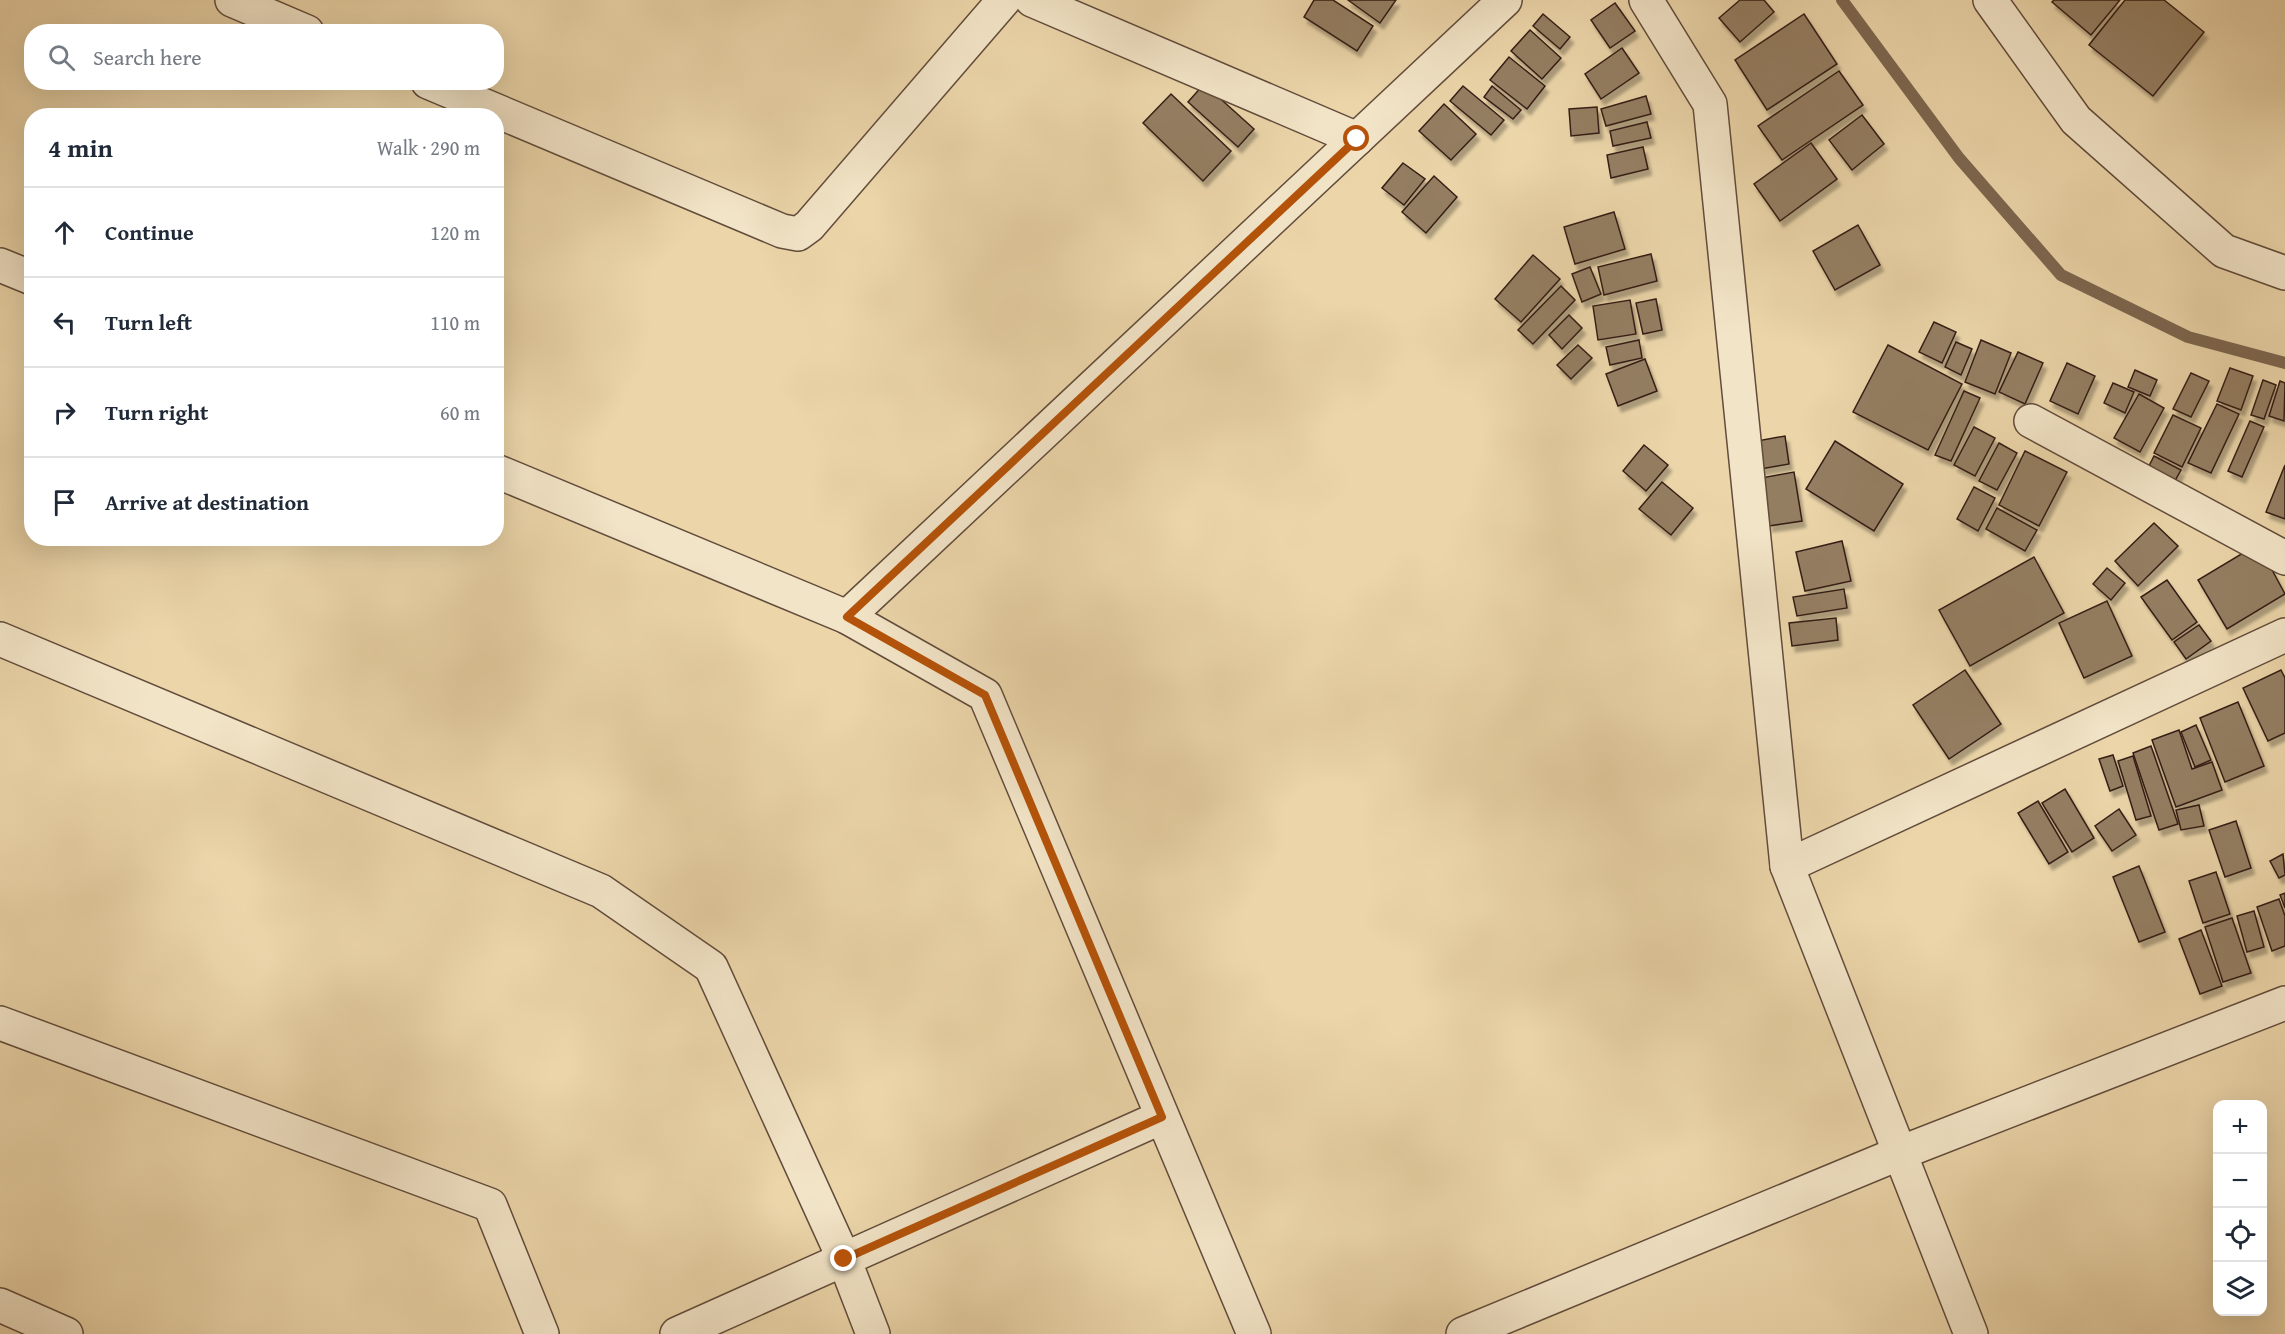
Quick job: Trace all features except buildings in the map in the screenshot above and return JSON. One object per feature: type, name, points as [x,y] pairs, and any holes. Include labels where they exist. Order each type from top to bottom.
[{"type":"street","points":[[232,0],[288,24]]},
{"type":"street","points":[[504,114],[782,231],[798,234],[809,226],[1004,0]]},
{"type":"street","points":[[1032,0],[1357,139]]},
{"type":"street","points":[[847,617],[1505,0]]},
{"type":"street","points":[[1646,0],[1710,104],[1787,866],[1971,1334]]},
{"type":"street","points":[[1998,3],[2076,120],[2224,251],[2285,273]]},
{"type":"street","points":[[447,90],[490,108]]},
{"type":"street","points":[[0,265],[24,275]]},
{"type":"street","points":[[2031,421],[2285,558]]},
{"type":"street","points":[[504,474],[847,617],[985,695],[1254,1334]]},
{"type":"street","points":[[1787,866],[2285,635]]},
{"type":"street","points":[[0,639],[601,891],[711,967],[844,1259],[873,1334]]},
{"type":"street","points":[[1463,1334],[1900,1153],[2285,1003]]},
{"type":"street","points":[[0,1023],[490,1205],[542,1334]]},
{"type":"street","points":[[677,1334],[1162,1117]]},
{"type":"street","points":[[0,1305],[66,1334]]},
{"type":"waterway","points":[[1842,0],[1959,158],[2061,275],[2188,337],[2285,363]]},
{"type":"route","points":[[844,1259],[1162,1117],[985,695],[847,617],[1357,139]]}]
